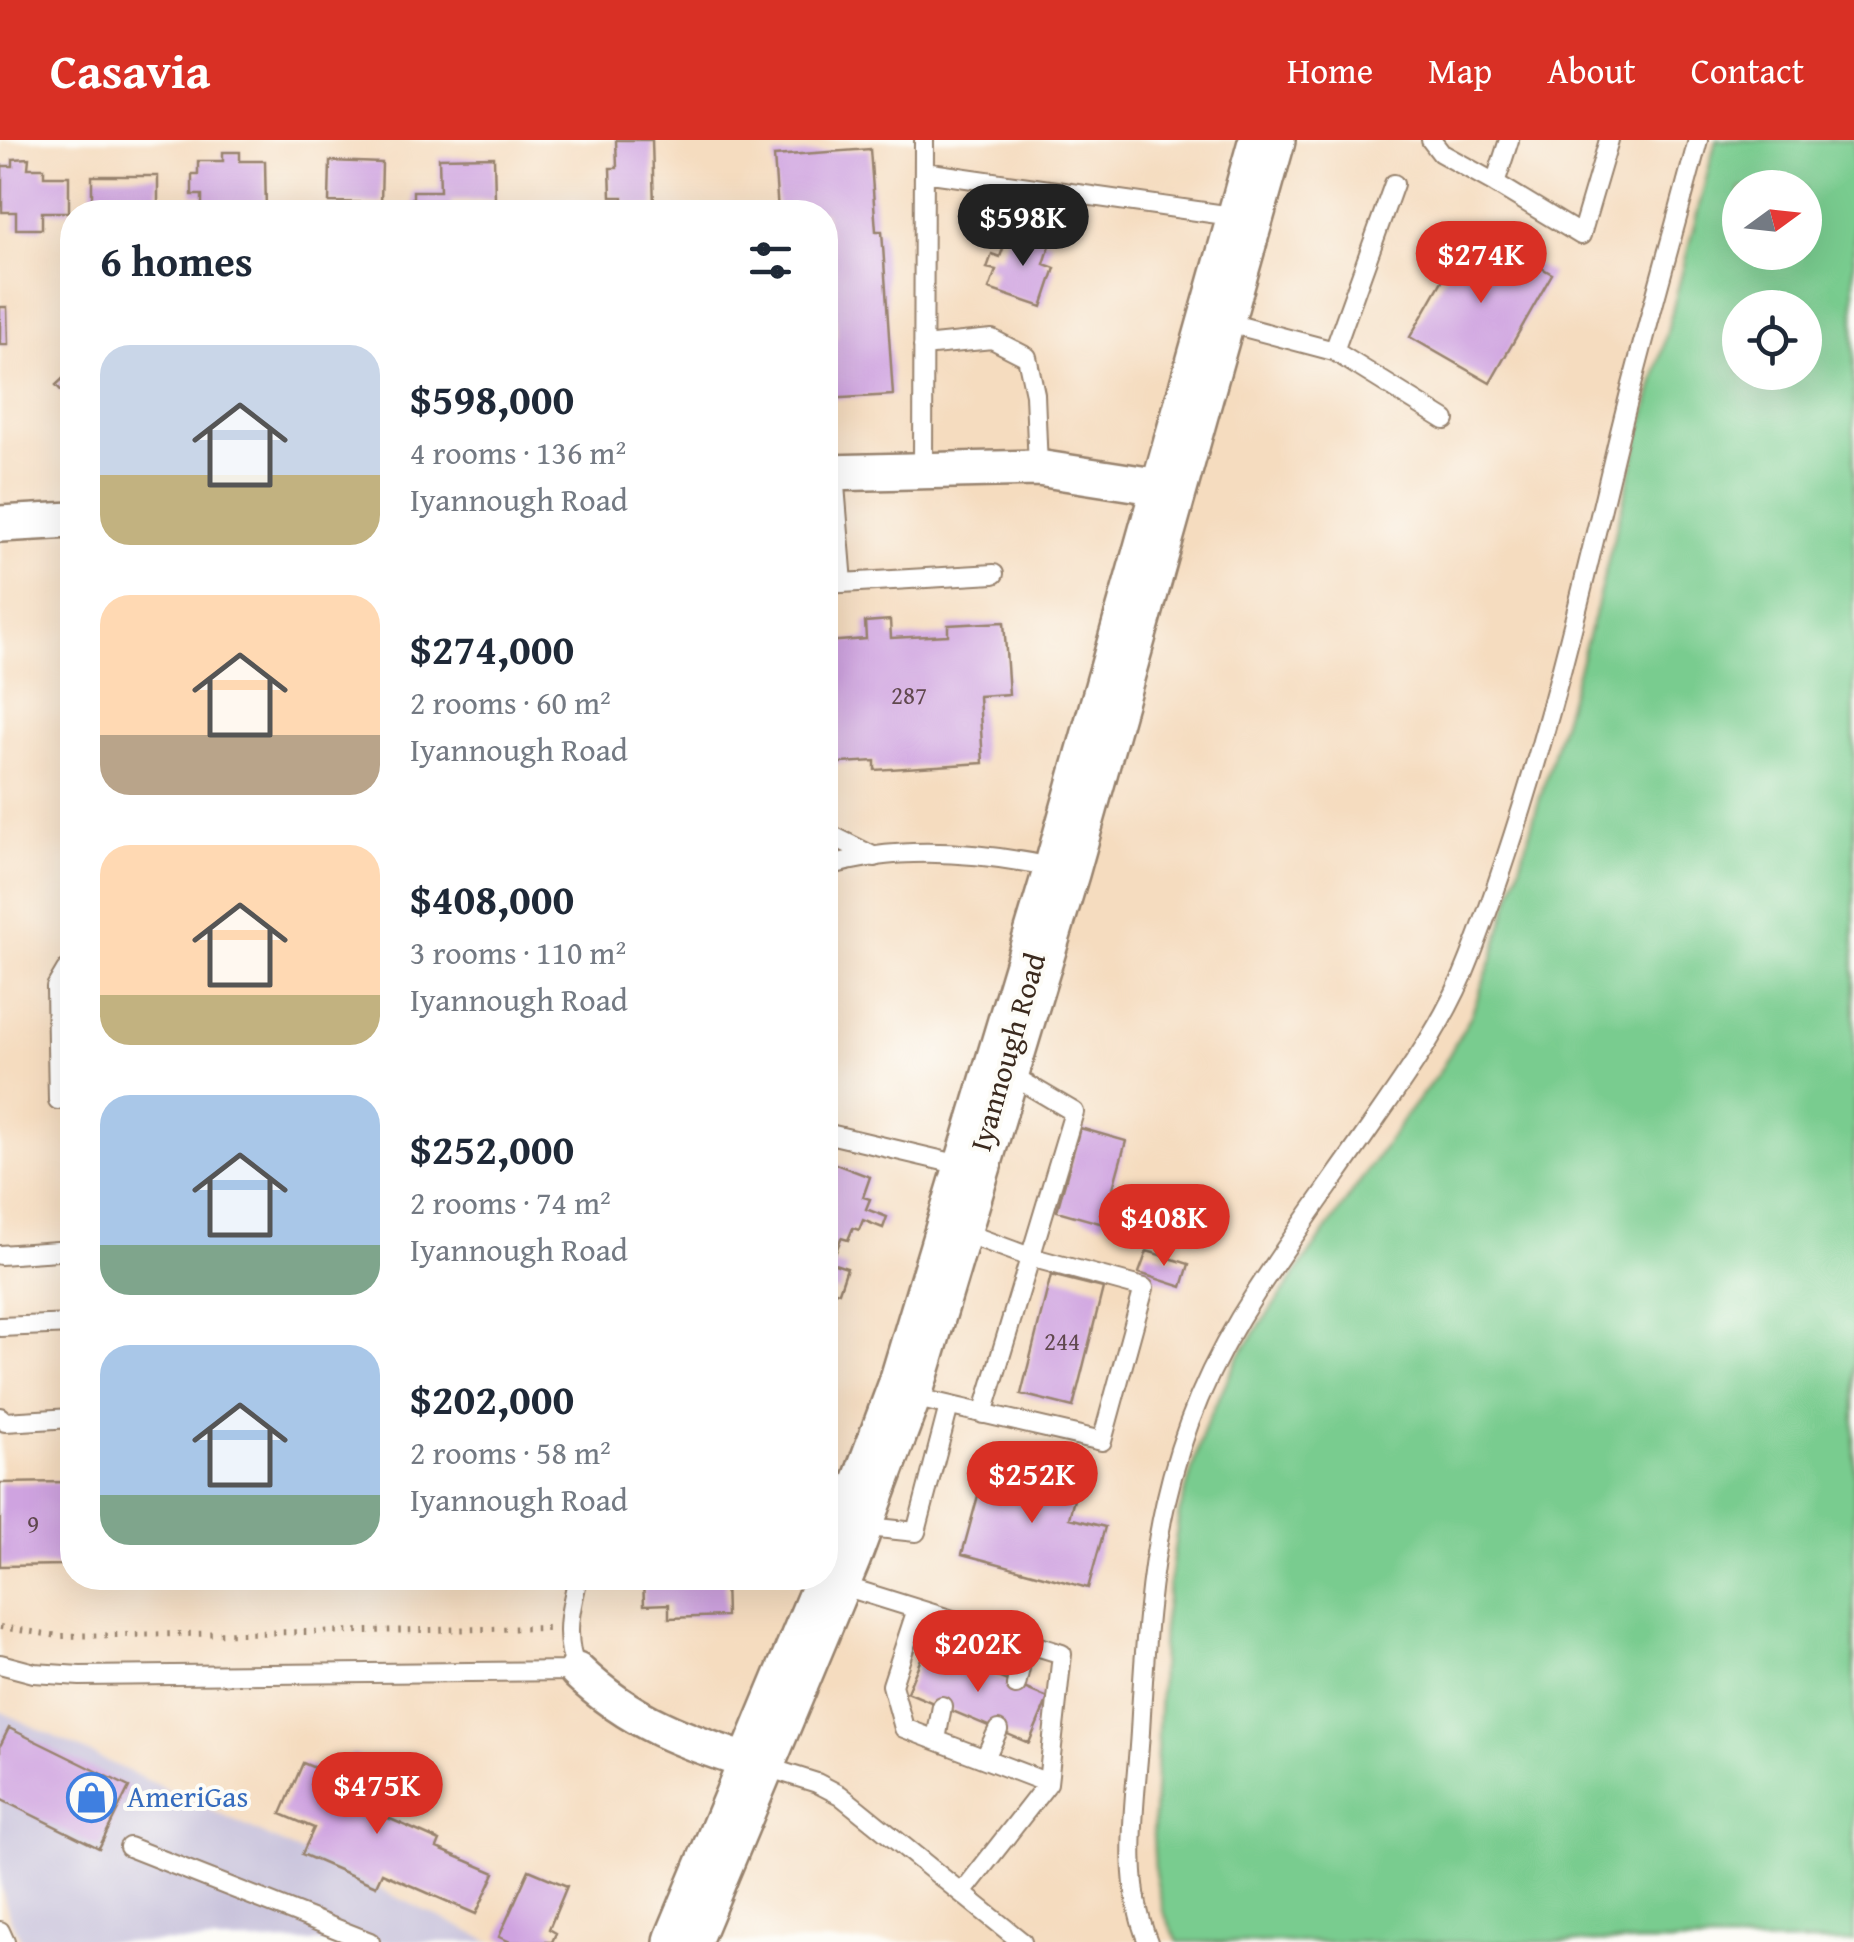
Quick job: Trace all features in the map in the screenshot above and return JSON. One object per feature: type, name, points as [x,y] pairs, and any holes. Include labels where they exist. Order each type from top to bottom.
[{"type":"main road","name":"Iyannough Road","points":[[838,1567],[854,1526],[926,1400],[954,1229],[1062,870],[1268,140]]},
{"type":"main road","name":"Iyannough Road","points":[[682,1942],[829,1590]]},
{"type":"street","points":[[838,473],[1038,468],[1168,488]]},
{"type":"street","points":[[0,524],[60,521]]},
{"type":"street","points":[[577,1671],[607,1700],[678,1739],[755,1764]]},
{"type":"lane","points":[[922,468],[924,140]]},
{"type":"lane","points":[[1431,140],[1441,153],[1582,235],[1609,140]]},
{"type":"lane","points":[[1495,183],[1509,140]]},
{"type":"lane","points":[[1148,1942],[1138,1912],[1134,1856],[1145,1642],[1154,1554],[1166,1490],[1180,1446],[1226,1343],[1256,1292],[1415,1062],[1470,960],[1523,809],[1698,140]]},
{"type":"lane","points":[[924,172],[1245,218]]},
{"type":"lane","points":[[1334,351],[1394,184]]},
{"type":"lane","points":[[1215,320],[1334,351],[1445,420]]},
{"type":"lane","points":[[923,346],[992,339],[1027,357],[1036,394],[1038,468]]},
{"type":"lane","points":[[838,583],[994,574]]},
{"type":"lane","points":[[838,838],[876,857]]},
{"type":"lane","points":[[838,864],[876,857],[966,854],[1011,858],[1062,870]]},
{"type":"lane","points":[[58,1100],[56,987],[60,980]]},
{"type":"lane","points":[[983,1414],[1074,1112],[1002,1070]]},
{"type":"lane","points":[[838,1135],[974,1168]]},
{"type":"lane","points":[[926,1400],[1102,1442],[1144,1288],[1030,1257],[954,1229]]},
{"type":"lane","points":[[0,1254],[60,1251]]},
{"type":"lane","points":[[0,1327],[60,1324]]},
{"type":"lane","points":[[0,1417],[4,1422],[60,1419]]},
{"type":"lane","points":[[838,1585],[1062,1654],[1048,1782],[962,1893]]},
{"type":"lane","points":[[0,1664],[34,1673],[80,1676],[577,1671],[568,1628],[574,1590]]},
{"type":"lane","points":[[917,1609],[892,1685],[904,1728],[1048,1782]]},
{"type":"lane","points":[[957,1660],[965,1624]]},
{"type":"lane","points":[[1016,1685],[1026,1643]]},
{"type":"lane","points":[[936,1740],[942,1706]]},
{"type":"lane","points":[[986,1758],[998,1730]]},
{"type":"lane","points":[[755,1764],[840,1794],[1022,1942]]},
{"type":"lane","points":[[130,1847],[370,1942]]},
{"type":"lane","points":[[0,1932],[5,1942]]},
{"type":"path","points":[[0,1627],[59,1636],[568,1628]]},
{"type":"shaded area","name":"AmeriGas","points":[[0,1711],[492,1942],[23,1942],[10,1918],[0,1884]]},
{"type":"green space","points":[[1716,140],[1854,140],[1854,1942],[1178,1942],[1163,1911],[1153,1835],[1163,1628],[1179,1514],[1204,1429],[1238,1357],[1440,1071],[1471,1015],[1493,956],[1593,619]]},
{"type":"building","points":[[616,140],[652,140],[654,200],[611,197],[610,168],[617,168]]},
{"type":"building","points":[[870,149],[876,231],[882,231],[893,395],[838,398],[838,200],[777,200],[774,156]]},
{"type":"building","points":[[223,152],[240,152],[240,161],[265,161],[266,200],[202,200],[202,195],[192,195],[192,174],[198,174],[198,161],[223,161]]},
{"type":"building","points":[[494,157],[495,199],[413,200],[413,191],[440,191],[439,158]]},
{"type":"building","points":[[29,158],[28,168],[44,168],[44,176],[69,176],[69,200],[60,200],[60,212],[42,212],[42,229],[16,229],[16,212],[2,212],[2,166],[13,166],[13,159]]},
{"type":"building","points":[[330,161],[382,163],[381,200],[329,200]]},
{"type":"building","points":[[92,176],[158,176],[158,200],[92,200]]},
{"type":"building","points":[[1472,228],[1552,274],[1490,383],[1410,337]]},
{"type":"building","points":[[1010,229],[1051,242],[1044,264],[1055,268],[1042,307],[989,289],[996,270],[987,268],[992,254],[1000,257]]},
{"type":"building","points":[[0,307],[7,307],[8,345],[0,345]]},
{"type":"building","points":[[890,620],[891,638],[948,635],[948,625],[1004,622],[1009,694],[979,696],[983,763],[875,770],[875,761],[838,763],[838,641],[866,639],[865,622]]},
{"type":"building","points":[[1080,1128],[1126,1141],[1103,1224],[1057,1211]]},
{"type":"building","points":[[838,1165],[870,1177],[863,1197],[870,1199],[866,1209],[887,1217],[883,1228],[863,1220],[859,1230],[853,1228],[848,1240],[841,1238],[838,1246]]},
{"type":"building","points":[[1147,1251],[1189,1264],[1182,1287],[1139,1273]]},
{"type":"building","points":[[838,1265],[847,1268],[838,1292]]},
{"type":"building","points":[[1051,1275],[1103,1288],[1073,1407],[1021,1394]]},
{"type":"building","points":[[988,1459],[1078,1484],[1069,1518],[1105,1527],[1088,1588],[962,1554]]},
{"type":"building","points":[[60,1482],[60,1565],[0,1566],[0,1483]]},
{"type":"building","points":[[643,1590],[725,1590],[726,1616],[669,1618],[669,1604],[644,1605]]},
{"type":"building","points":[[926,1647],[1048,1698],[1029,1743],[907,1692]]},
{"type":"building","points":[[9,1728],[129,1787],[99,1848],[0,1799],[0,1746]]},
{"type":"building","points":[[352,1754],[387,1770],[370,1810],[440,1841],[437,1848],[495,1873],[476,1914],[382,1873],[376,1886],[302,1854],[314,1828],[281,1814],[303,1763],[341,1779]]},
{"type":"building","points":[[529,1870],[567,1886],[549,1929],[556,1933],[552,1942],[510,1942],[499,1937]]},
{"type":"place","name":"AmeriGas","points":[[92,1797]]}]
